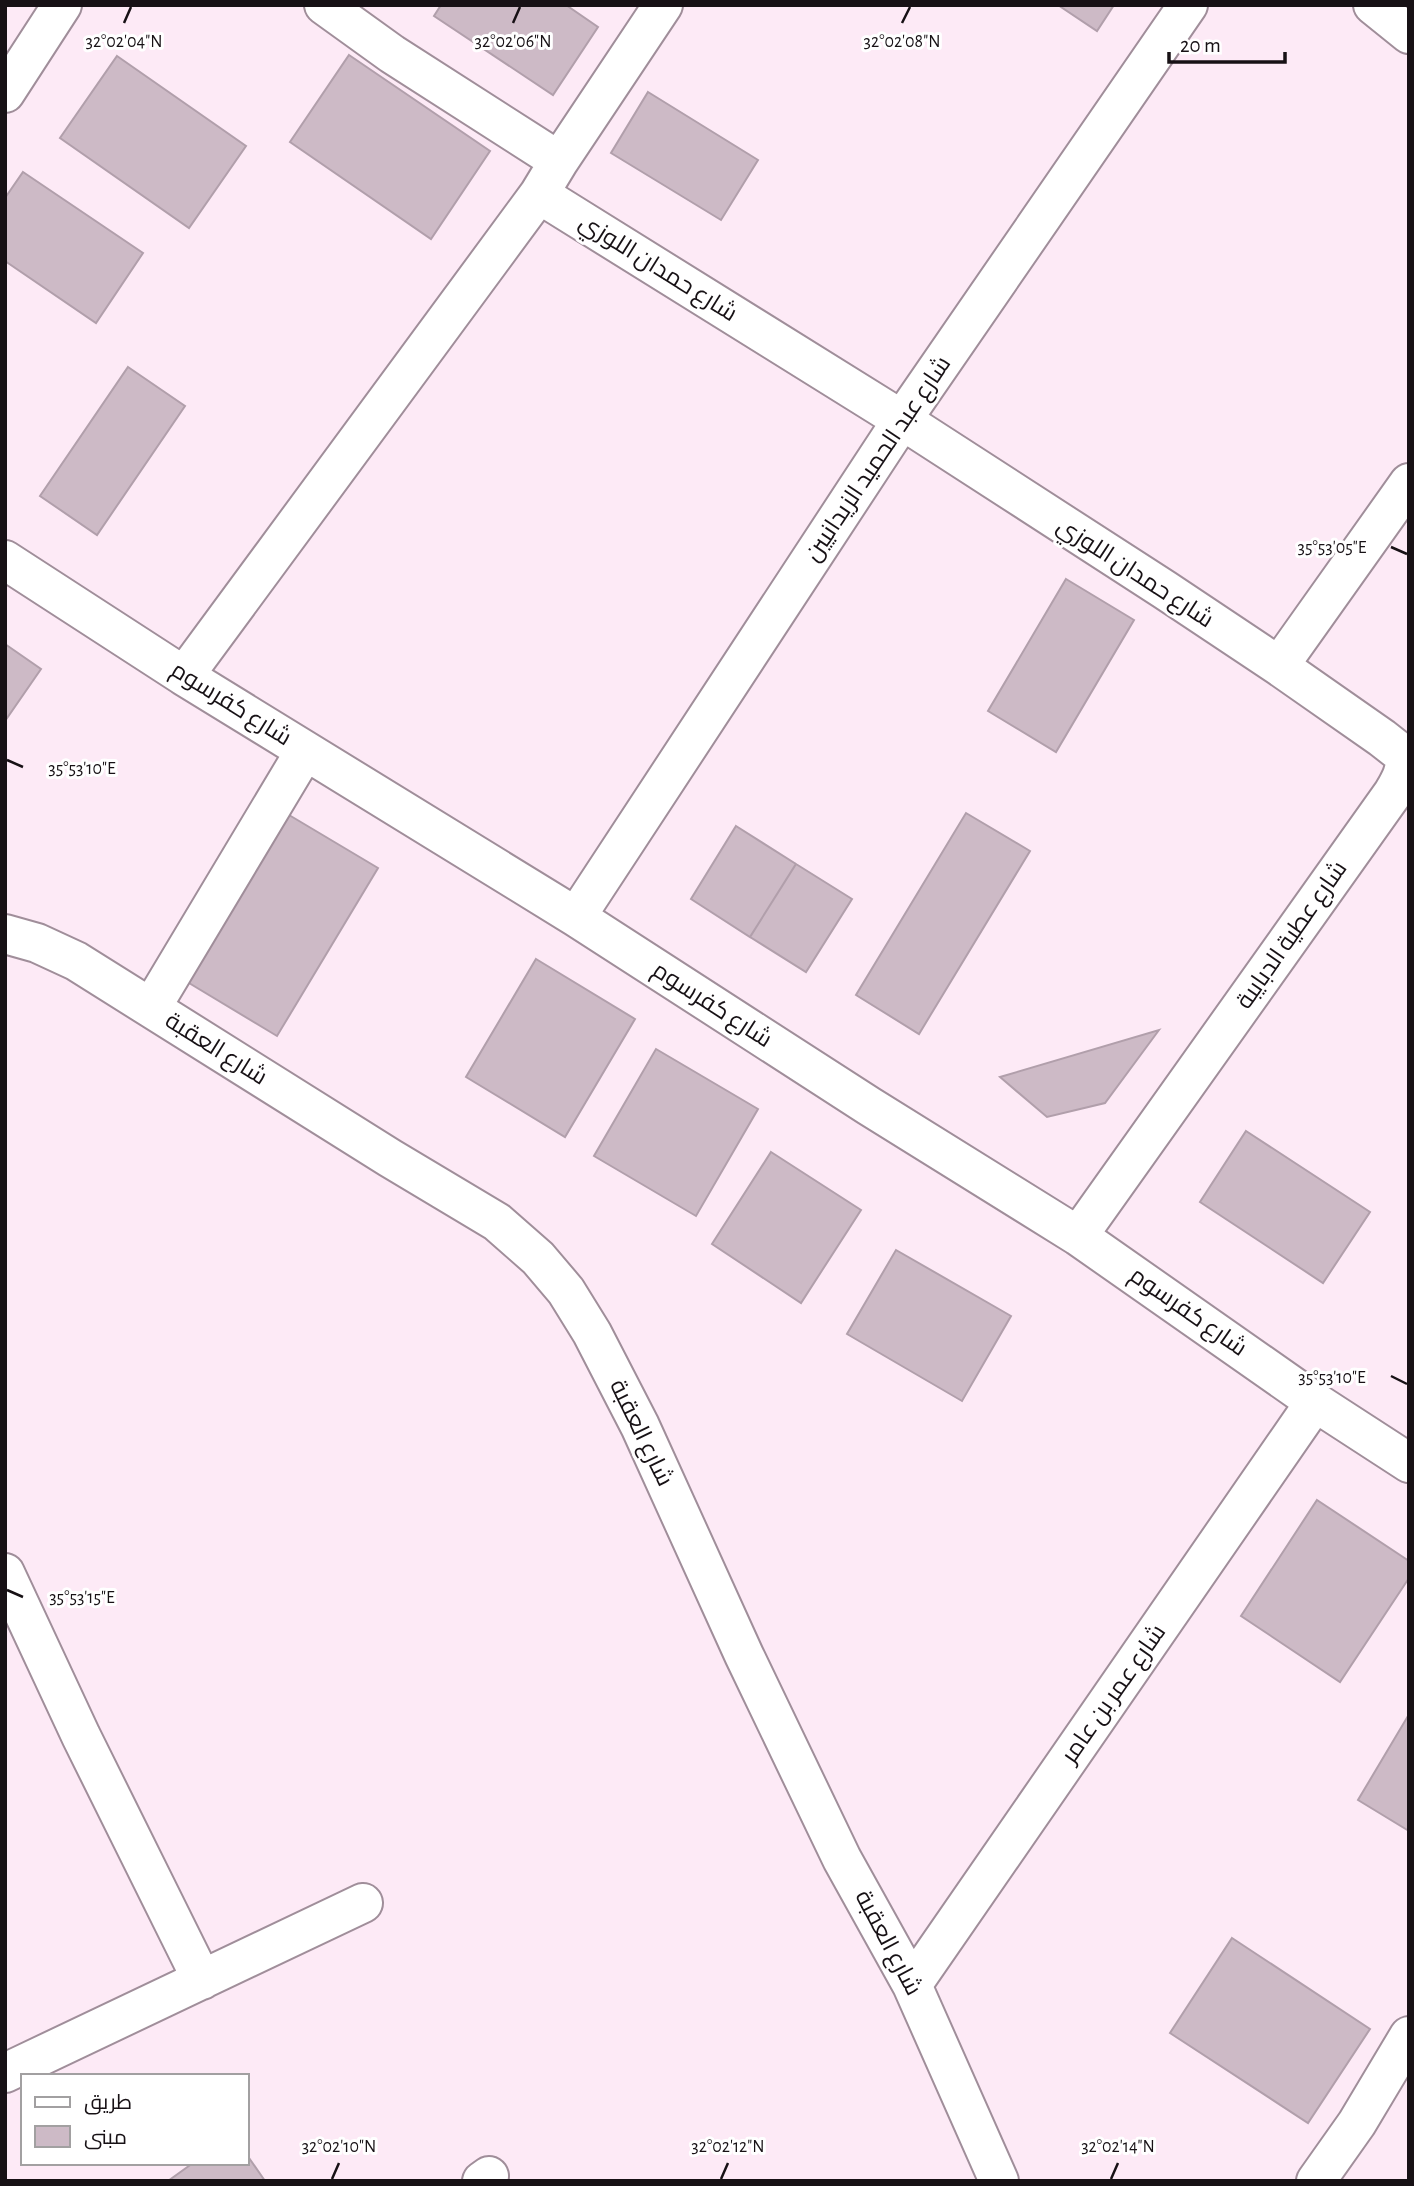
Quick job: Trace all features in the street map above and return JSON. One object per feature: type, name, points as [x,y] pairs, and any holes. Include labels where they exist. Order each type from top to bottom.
[{"type":"street","points":[[5,93],[62,5]]},
{"type":"street","points":[[324,5],[392,54],[559,161]]},
{"type":"street","points":[[184,676],[539,194],[663,5]]},
{"type":"street","name":"شارع عبد الحميد الزيدانيين","points":[[576,918],[902,420],[1188,5]]},
{"type":"street","points":[[1373,5],[1409,34]]},
{"type":"street","name":"شارع حمدان اللوزي","points":[[539,194],[902,420],[1279,666]]},
{"type":"street","points":[[1279,666],[1409,483]]},
{"type":"street","name":"شارع كفرسوم","points":[[5,560],[184,676],[576,918],[1078,1236],[1315,1402],[1409,1463]]},
{"type":"street","name":"شارع عطية الدبايبة","points":[[1078,1236],[1402,777],[1406,765],[1405,756],[1279,666]]},
{"type":"street","points":[[151,1008],[305,751]]},
{"type":"street","name":"شارع العقبة","points":[[5,934],[37,943],[76,961],[497,1222],[538,1258],[566,1291],[592,1333],[640,1426],[744,1656],[836,1847],[912,1985],[999,2181]]},
{"type":"street","name":"شارع عمر بن عامر","points":[[912,1985],[1315,1402]]},
{"type":"street","points":[[5,1573],[81,1736],[202,1980]]},
{"type":"street","points":[[5,2073],[363,1903]]},
{"type":"street","points":[[1316,2181],[1357,2123],[1409,2036]]},
{"type":"building","points":[[441,5],[566,5],[598,27],[553,95],[434,16]]},
{"type":"building","points":[[1058,5],[1114,5],[1097,31]]},
{"type":"building","points":[[349,55],[490,151],[431,239],[290,142]]},
{"type":"building","points":[[117,56],[246,146],[189,228],[60,138]]},
{"type":"building","points":[[648,92],[758,160],[721,220],[611,153]]},
{"type":"building","points":[[23,172],[143,253],[96,323],[5,261],[5,198]]},
{"type":"building","points":[[128,367],[185,406],[97,535],[40,496]]},
{"type":"building","points":[[1066,579],[1134,620],[1056,752],[988,711]]},
{"type":"building","points":[[5,644],[41,669],[5,721]]},
{"type":"building","points":[[284,812],[378,868],[277,1036],[184,980]]},
{"type":"building","points":[[966,813],[1030,851],[919,1034],[856,995]]},
{"type":"building","points":[[736,826],[796,864],[750,937],[691,899]]},
{"type":"building","points":[[796,864],[852,899],[806,972],[750,937]]},
{"type":"building","points":[[536,959],[635,1019],[565,1137],[466,1077]]},
{"type":"building","points":[[1159,1030],[1105,1103],[1047,1117],[1000,1077]]},
{"type":"building","points":[[656,1049],[758,1109],[696,1216],[594,1156]]},
{"type":"building","points":[[1246,1131],[1370,1212],[1323,1283],[1200,1202]]},
{"type":"building","points":[[771,1152],[861,1210],[801,1303],[712,1244]]},
{"type":"building","points":[[896,1250],[1011,1316],[962,1401],[847,1334]]},
{"type":"building","points":[[1317,1500],[1409,1561],[1409,1578],[1340,1682],[1241,1616]]},
{"type":"building","points":[[1409,1716],[1409,1831],[1358,1800]]},
{"type":"building","points":[[1232,1938],[1370,2029],[1308,2123],[1170,2033]]},
{"type":"building","points":[[248,2156],[265,2181],[168,2181],[190,2165],[248,2165]]}]
